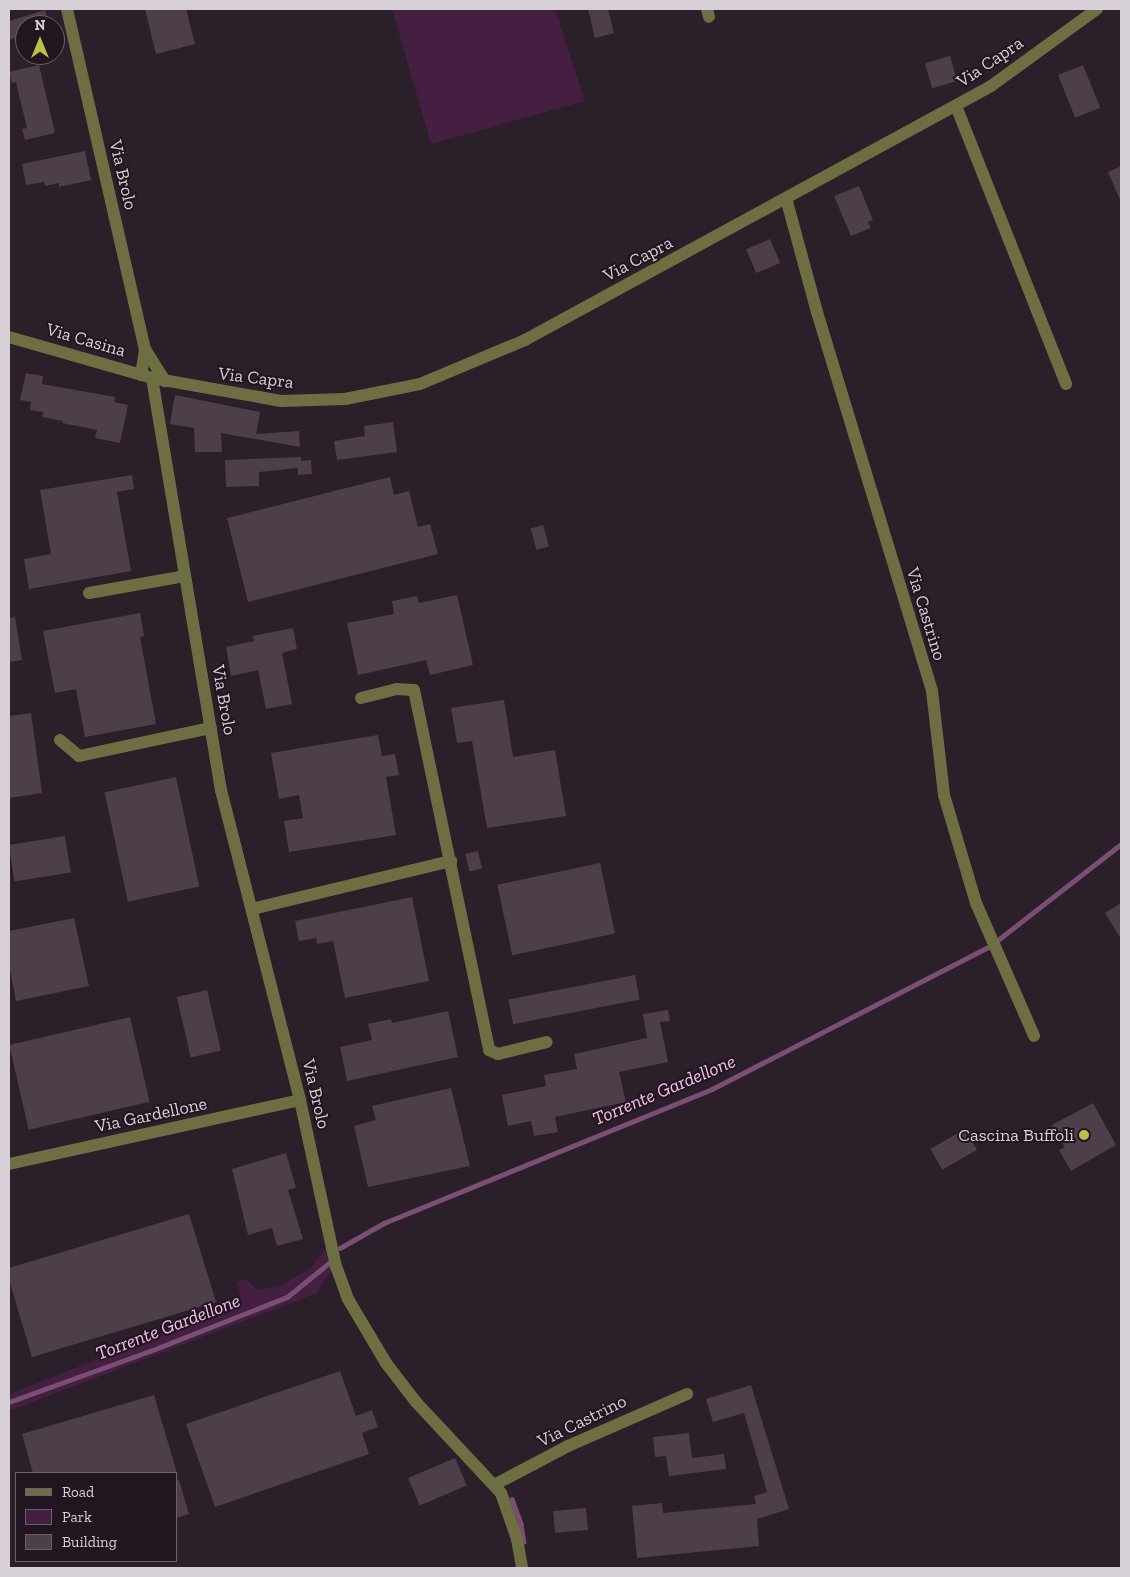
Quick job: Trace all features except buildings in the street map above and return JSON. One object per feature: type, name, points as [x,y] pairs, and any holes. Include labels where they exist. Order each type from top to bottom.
[{"type":"street","name":"Via Brolo","points":[[67,9],[145,349],[147,377],[185,576],[221,790],[300,1100],[336,1266],[348,1299],[386,1363],[416,1402],[494,1485],[509,1511],[522,1568]]},
{"type":"street","name":"Via Capra","points":[[147,377],[281,401],[345,399],[420,384],[525,340],[956,106],[991,86],[1097,9]]},
{"type":"street","points":[[956,106],[1066,384]]},
{"type":"street","name":"Via Castrino","points":[[786,198],[880,524],[932,691],[944,795],[976,902],[1034,1036]]},
{"type":"street","name":"Via Casina","points":[[9,337],[147,377]]},
{"type":"street","name":"Via Brolo","points":[[145,349],[165,381]]},
{"type":"street","points":[[89,593],[185,576]]},
{"type":"street","points":[[361,698],[396,689],[414,690],[490,1050],[498,1054],[547,1042]]},
{"type":"street","points":[[60,740],[79,756],[211,728]]},
{"type":"street","points":[[252,909],[451,861]]},
{"type":"street","name":"Via Gardellone","points":[[9,1164],[300,1100]]},
{"type":"street","name":"Via Castrino","points":[[494,1485],[568,1446],[687,1394]]},
{"type":"green space","points":[[392,9],[555,9],[585,101],[431,144]]},
{"type":"green space","points":[[325,1249],[331,1271],[317,1293],[9,1411],[9,1394],[242,1303],[237,1282],[245,1279],[258,1290],[280,1286],[311,1268]]},
{"type":"waterway","name":"Torrente Gardellone","points":[[994,943],[1121,844]]},
{"type":"waterway","name":"Torrente Gardellone","points":[[340,1248],[384,1223],[712,1089],[992,945]]},
{"type":"waterway","name":"Torrente Gardellone","points":[[9,1402],[150,1351],[287,1297],[329,1263]]},
{"type":"waterway","points":[[512,1499],[521,1524],[524,1542]]},
{"type":"place","name":"Cascina Buffoli","points":[[1084,1135]]}]
